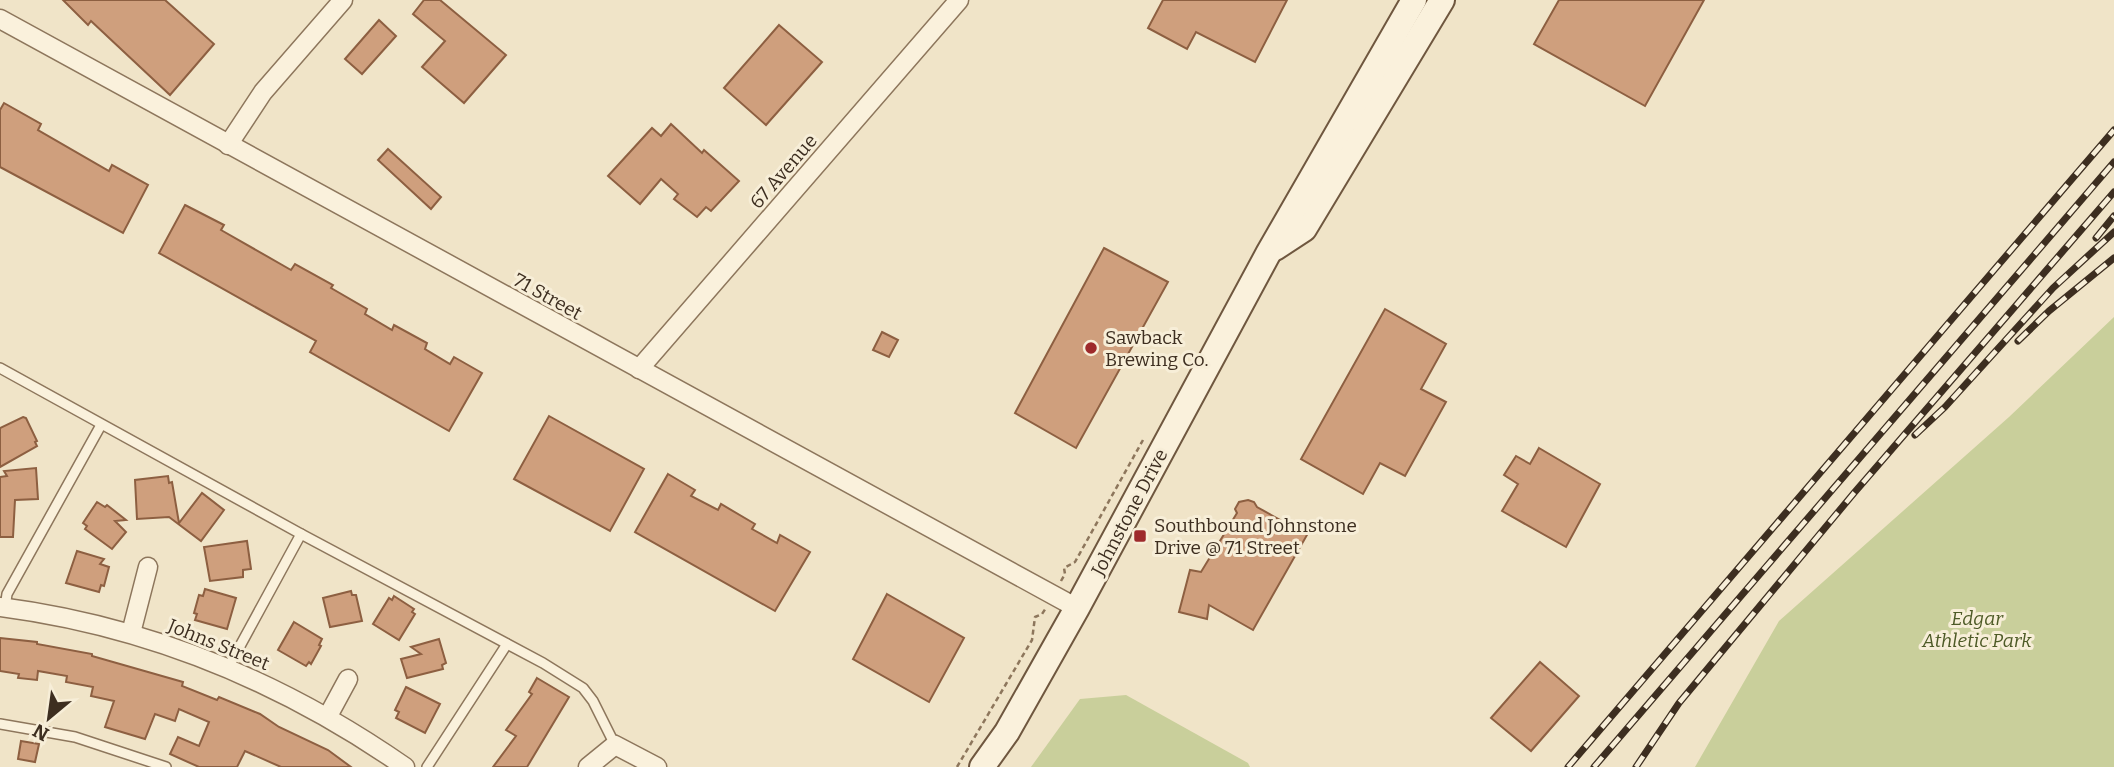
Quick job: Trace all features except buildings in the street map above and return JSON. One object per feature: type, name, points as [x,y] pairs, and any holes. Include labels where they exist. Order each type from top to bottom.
[{"type":"main road","name":"Johnstone Drive","points":[[982,767],[1007,732],[1077,608],[1269,252],[1414,0]]},
{"type":"main road","name":"Johnstone Drive","points":[[1269,252],[1304,229],[1442,0]]},
{"type":"street","points":[[229,145],[262,92],[343,0]]},
{"type":"street","name":"67 Avenue","points":[[639,369],[959,0]]},
{"type":"street","name":"71 Street","points":[[0,19],[1077,608]]},
{"type":"street","points":[[131,634],[148,567]]},
{"type":"street","name":"Johns Street","points":[[3,607],[131,634],[228,668],[328,716],[405,767]]},
{"type":"street","points":[[328,716],[348,679]]},
{"type":"street","points":[[588,767],[615,745],[657,767]]},
{"type":"lane","points":[[0,368],[301,534],[543,663],[583,688],[593,701],[615,745]]},
{"type":"lane","points":[[3,607],[7,594],[102,425]]},
{"type":"lane","points":[[228,668],[301,534]]},
{"type":"lane","points":[[426,767],[507,644]]},
{"type":"lane","points":[[0,724],[75,737],[166,767]]},
{"type":"path","points":[[957,767],[1032,640],[1035,617],[1042,614]]},
{"type":"green space","name":"Edgar Athletic Park","points":[[2114,317],[2114,767],[1695,767],[1779,621],[2009,417]]},
{"type":"green space","points":[[1126,695],[1248,763],[1250,767],[1031,767],[1080,699]]},
{"type":"railway","points":[[1568,767],[2114,130]]},
{"type":"railway","points":[[1594,767],[2114,162]]},
{"type":"railway","points":[[1636,767],[1679,703],[1854,493],[2114,192]]},
{"type":"railway","points":[[2096,238],[2114,216]]},
{"type":"railway","points":[[1915,435],[1945,407],[2053,288],[2114,232]]},
{"type":"railway","points":[[2018,341],[2049,311],[2114,258]]},
{"type":"place","name":"Sawback Brewing Co.","points":[[1091,348]]},
{"type":"place","name":"Southbound Johnstone Drive @ 71 Street","points":[[1140,536]]}]
